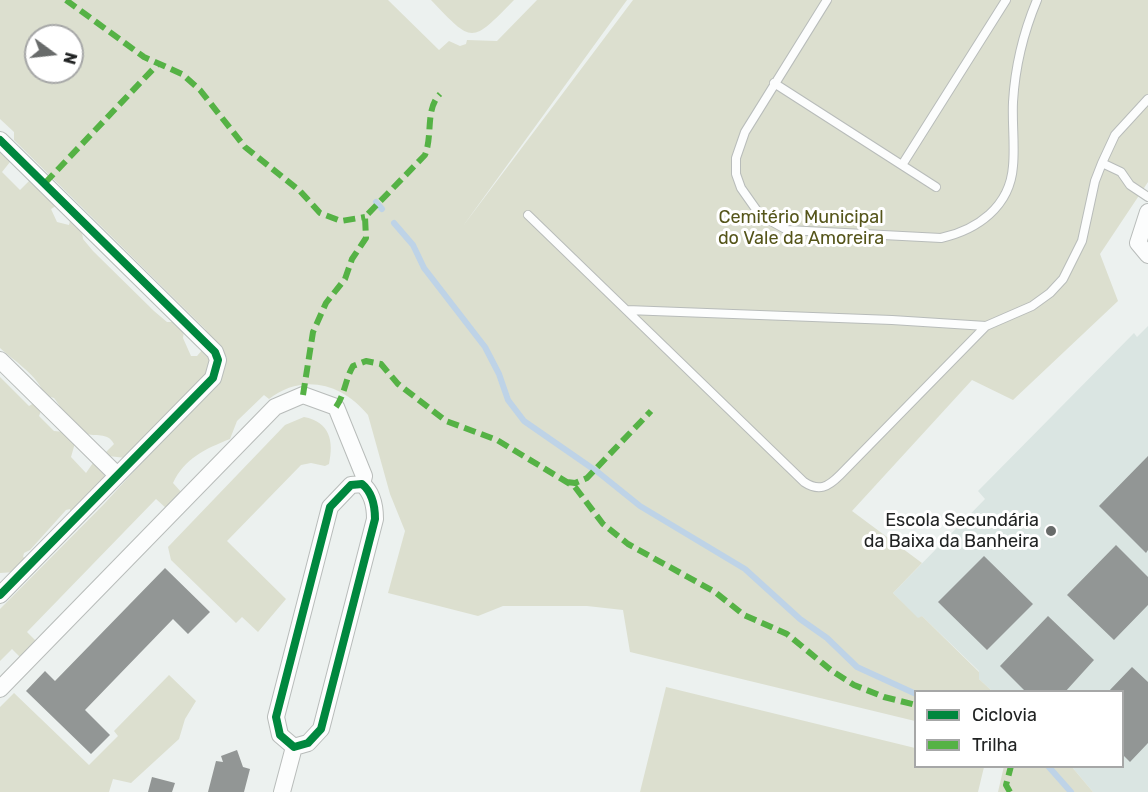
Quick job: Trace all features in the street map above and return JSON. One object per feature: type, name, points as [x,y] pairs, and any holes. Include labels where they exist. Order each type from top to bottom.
[{"type":"street","points":[[0,140],[215,351],[218,360],[213,378],[2,587]]},
{"type":"street","points":[[1148,212],[1138,243],[1148,255]]},
{"type":"street","points":[[0,360],[116,474]]},
{"type":"street","points":[[0,689],[275,407],[303,395],[336,407],[364,476],[362,484]]},
{"type":"street","points":[[362,484],[368,489],[372,499],[375,519],[321,729],[308,743],[294,747],[280,735],[276,717],[330,507],[351,485],[362,484]]},
{"type":"street","points":[[282,792],[294,747]]},
{"type":"lane","points":[[827,0],[744,132],[736,158],[736,174],[741,188],[760,215],[777,226],[794,231],[941,238],[960,234],[980,223],[995,209],[1011,178],[1015,85],[1020,54],[1037,0]]},
{"type":"lane","points":[[902,165],[1006,0]]},
{"type":"lane","points":[[774,83],[936,187]]},
{"type":"lane","points":[[528,215],[804,482],[816,488],[829,487],[986,326],[1032,306],[1050,293],[1063,279],[1082,241],[1095,181],[1115,135],[1148,99]]},
{"type":"lane","points":[[1102,163],[1121,172],[1130,185],[1148,197]]},
{"type":"lane","points":[[627,310],[892,320],[986,326]]},
{"type":"shaded area","name":"Escola Secundária da Baixa da Banheira","points":[[1148,326],[1148,792],[1093,792],[1073,768],[1124,768],[1124,690],[991,690],[979,679],[979,671],[922,616],[918,619],[893,593],[985,499],[978,491],[1134,333],[1137,337]]},
{"type":"green space","name":"Cemitério Municipal do Vale da Amoreira","points":[[0,0],[388,0],[439,50],[449,41],[460,46],[466,44],[467,40],[497,41],[537,0],[627,0],[463,226],[633,0],[1148,0],[1148,182],[1100,254],[1118,301],[1013,400],[972,380],[852,511],[922,563],[893,593],[918,618],[922,616],[979,672],[979,679],[991,690],[914,690],[914,721],[630,652],[623,610],[587,606],[503,606],[478,616],[388,593],[405,531],[390,494],[368,415],[346,395],[321,385],[308,384],[282,391],[269,399],[264,395],[237,421],[230,439],[197,455],[183,467],[173,483],[182,493],[167,509],[156,499],[27,632],[37,642],[21,658],[12,649],[0,661],[0,609],[104,504],[221,376],[227,358],[205,329],[14,140],[14,132],[0,119]]},
{"type":"green space","points":[[431,0],[514,0],[489,25],[472,33],[456,25]]},
{"type":"green space","points":[[0,152],[10,162],[2,172],[20,190],[30,180],[56,206],[51,209],[57,222],[69,225],[70,221],[82,232],[83,239],[93,251],[154,311],[167,322],[174,322],[184,331],[183,338],[191,356],[197,356],[203,349],[211,361],[210,371],[126,458],[108,456],[105,453],[114,444],[111,440],[105,436],[85,433],[75,427],[54,398],[44,395],[32,375],[0,348]]},
{"type":"green space","points":[[0,377],[29,406],[34,403],[41,411],[39,416],[54,431],[65,432],[75,443],[71,457],[86,473],[95,460],[105,476],[70,514],[70,509],[66,510],[30,550],[24,553],[23,557],[26,558],[15,572],[0,573]]},
{"type":"green space","points":[[304,417],[320,423],[325,428],[331,448],[329,464],[325,466],[311,463],[301,465],[227,541],[286,599],[258,632],[242,617],[236,623],[171,560],[168,547],[285,425]]},
{"type":"green space","points":[[169,675],[196,701],[185,719],[179,739],[131,783],[113,779],[109,792],[0,792],[0,707],[14,693],[89,765],[118,736],[114,731]]},
{"type":"green space","points":[[666,687],[914,748],[914,768],[984,768],[978,792],[640,792]]},
{"type":"green space","points":[[1004,768],[1073,768],[1093,792],[998,792]]},
{"type":"building","points":[[1148,456],[1148,550],[1146,553],[1099,506]]},
{"type":"building","points":[[1116,545],[1148,577],[1148,605],[1114,640],[1067,595]]},
{"type":"building","points":[[984,556],[1033,604],[987,650],[938,602]]},
{"type":"building","points":[[165,568],[210,612],[188,634],[173,619],[85,710],[110,735],[91,754],[26,691],[45,671],[55,681]]},
{"type":"building","points":[[1048,616],[1094,660],[1067,690],[1024,690],[1000,666]]},
{"type":"building","points":[[1132,667],[1148,682],[1148,743],[1130,762],[1124,756],[1124,690],[1110,690]]},
{"type":"building","points":[[237,750],[243,767],[250,769],[244,792],[208,792],[216,761],[223,762],[221,756]]},
{"type":"building","points":[[152,777],[175,783],[172,792],[148,792]]},
{"type":"waterway","points":[[376,202],[382,209]]},
{"type":"waterway","points":[[394,223],[413,245],[424,268],[485,347],[499,374],[508,400],[524,421],[599,473],[640,506],[745,569],[800,619],[827,638],[857,667],[914,693]]},
{"type":"waterway","points":[[1050,768],[1071,792]]},
{"type":"marked path","points":[[66,0],[144,57],[182,74],[200,90],[245,147],[300,191],[320,213],[341,221],[365,217]]},
{"type":"marked path","points":[[45,183],[157,65]]},
{"type":"marked path","points":[[303,395],[313,332],[326,303],[345,279],[352,259],[366,238],[365,217],[425,155],[432,107],[440,94]]},
{"type":"marked path","points":[[336,407],[353,366],[366,361],[381,364],[398,384],[446,421],[497,440],[575,487],[603,524],[628,544],[715,592],[744,615],[787,634],[832,671],[854,685],[884,697],[914,704]]},
{"type":"marked path","points":[[567,482],[575,483],[587,478],[651,411]]},
{"type":"marked path","points":[[1010,768],[1006,785],[1010,792]]},
{"type":"cycle path","points":[[0,140],[215,352],[218,360],[213,378],[0,595]]},
{"type":"cycle path","points":[[362,484],[369,491],[373,500],[375,519],[321,729],[308,743],[294,747],[280,735],[276,717],[330,507],[351,485],[362,484]]},
{"type":"place","name":"Escola Secundária da Baixa da Banheira","points":[[1051,531]]}]
